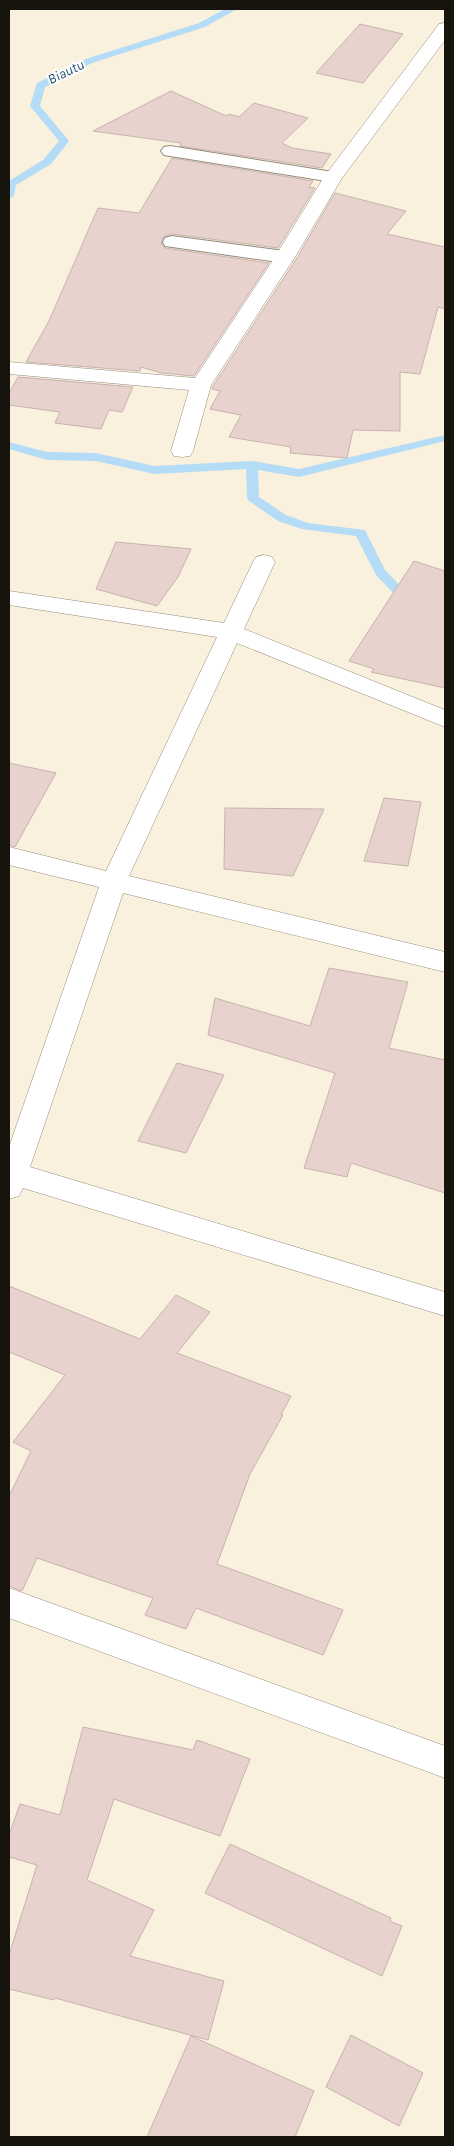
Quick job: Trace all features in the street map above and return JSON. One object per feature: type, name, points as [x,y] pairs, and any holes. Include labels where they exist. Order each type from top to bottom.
[{"type":"street","points":[[182,451],[201,385],[334,177],[445,28]]},
{"type":"street","points":[[9,368],[201,385]]},
{"type":"street","points":[[264,562],[114,881],[11,1178],[445,1304]]},
{"type":"street","points":[[9,598],[231,632],[445,719]]},
{"type":"street","points":[[9,856],[445,962]]},
{"type":"street","points":[[9,1603],[445,1762]]},
{"type":"lane","points":[[170,151],[334,177]]},
{"type":"lane","points":[[172,242],[284,257]]},
{"type":"building","points":[[360,24],[403,34],[363,83],[316,73]]},
{"type":"building","points":[[171,91],[226,116],[229,114],[239,117],[254,103],[308,118],[282,143],[292,148],[331,154],[322,168],[180,146],[181,143],[93,131]]},
{"type":"building","points":[[172,158],[313,181],[309,187],[315,188],[278,248],[172,234],[163,237],[161,243],[165,248],[269,263],[194,376],[161,373],[141,367],[140,371],[26,362],[49,321],[98,208],[139,213]]},
{"type":"building","points":[[335,193],[406,211],[387,234],[445,247],[445,309],[438,307],[420,374],[400,372],[400,431],[353,430],[347,458],[290,453],[291,447],[229,437],[241,415],[210,409],[220,391],[212,389],[213,386],[297,258]]},
{"type":"building","points":[[18,377],[133,387],[122,412],[109,410],[101,429],[55,423],[60,412],[9,405],[9,393]]},
{"type":"building","points":[[116,542],[191,549],[178,577],[157,606],[96,589]]},
{"type":"building","points":[[414,561],[445,571],[445,688],[371,672],[374,669],[349,661]]},
{"type":"building","points":[[9,763],[56,773],[15,847],[9,845]]},
{"type":"building","points":[[384,798],[421,802],[408,866],[364,861]]},
{"type":"building","points":[[225,808],[324,809],[293,876],[224,869]]},
{"type":"building","points":[[329,968],[408,982],[389,1048],[445,1060],[445,1193],[351,1163],[347,1177],[304,1168],[335,1073],[208,1035],[215,998],[310,1026]]},
{"type":"building","points":[[177,1063],[224,1075],[186,1153],[138,1141]]},
{"type":"building","points":[[9,1286],[140,1339],[176,1295],[210,1312],[177,1353],[291,1396],[281,1415],[283,1415],[250,1474],[217,1564],[343,1610],[323,1655],[196,1608],[186,1629],[145,1615],[153,1598],[37,1558],[22,1591],[9,1586],[9,1496],[31,1451],[13,1442],[65,1375],[9,1352]]},
{"type":"building","points":[[83,1727],[193,1750],[197,1740],[250,1759],[220,1836],[114,1799],[87,1880],[154,1910],[130,1956],[224,1981],[208,2040],[55,1998],[54,2000],[9,1989],[9,1955],[37,1865],[9,1857],[9,1835],[20,1804],[60,1815]]},
{"type":"building","points":[[230,1844],[391,1918],[390,1921],[402,1926],[382,1976],[205,1893]]},
{"type":"building","points":[[351,2035],[423,2073],[399,2126],[326,2087]]},
{"type":"building","points":[[191,2036],[314,2091],[295,2137],[147,2137]]},
{"type":"waterway","name":"Biautu","points":[[9,196],[11,184],[47,162],[64,141],[35,106],[40,85],[89,61],[202,25],[232,9]]},
{"type":"waterway","points":[[252,465],[299,473],[445,438]]},
{"type":"waterway","points":[[9,446],[47,456],[96,457],[154,470],[252,465]]},
{"type":"waterway","points":[[252,465],[253,498],[282,518],[306,526],[361,533],[380,572],[406,599],[445,612]]}]
